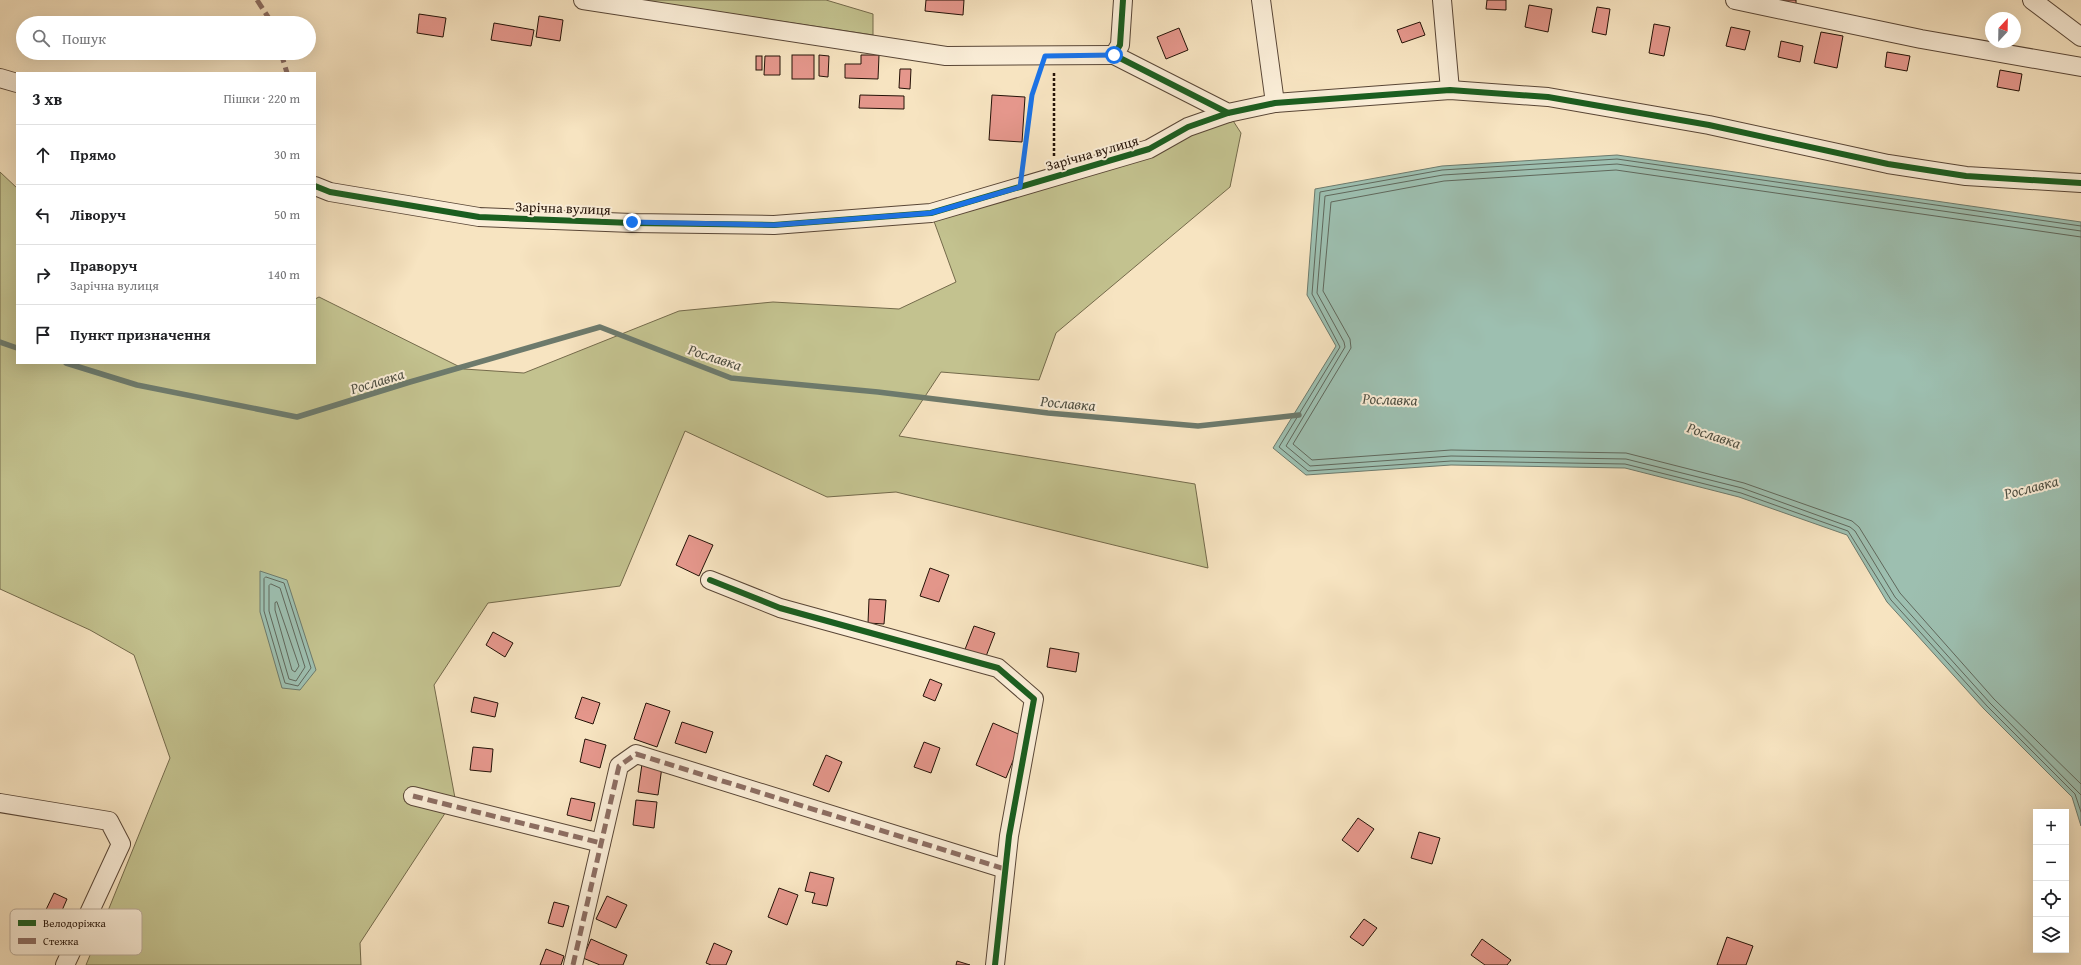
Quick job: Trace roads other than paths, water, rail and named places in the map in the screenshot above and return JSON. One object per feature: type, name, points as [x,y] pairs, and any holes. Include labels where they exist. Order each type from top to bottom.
[{"type":"street","points":[[584,0],[946,56],[1114,55],[1228,113]]},
{"type":"street","points":[[1114,55],[1120,45],[1123,0]]},
{"type":"street","points":[[1262,0],[1276,103]]},
{"type":"street","points":[[1442,0],[1450,90]]},
{"type":"street","points":[[1734,0],[1921,39],[2081,67]]},
{"type":"street","points":[[2032,0],[2081,37]]},
{"type":"street","points":[[0,78],[16,83]]},
{"type":"street","name":"Зарічна вулиця","points":[[316,186],[330,192],[479,216],[632,222],[774,225],[931,213],[1149,149],[1188,127],[1228,113],[1276,103],[1450,90],[1548,97],[1709,124],[1888,164],[1966,176],[2081,183]]},
{"type":"street","points":[[710,580],[780,608],[998,668],[1034,699],[1009,836],[995,965]]},
{"type":"street","points":[[573,965],[619,766],[636,754],[1005,869]]},
{"type":"street","points":[[413,796],[601,844]]},
{"type":"street","points":[[0,803],[109,821],[121,844],[91,909]]},
{"type":"street","points":[[65,965],[70,955]]},
{"type":"water","points":[[1617,155],[2081,222],[2081,826],[2072,797],[1984,709],[1887,602],[1847,535],[1739,497],[1625,468],[1451,465],[1306,475],[1273,448],[1336,346],[1307,295],[1315,189],[1442,166]]},
{"type":"water","points":[[260,571],[287,580],[316,670],[300,690],[282,688],[260,612]]},
{"type":"waterway","name":"Рославка","points":[[69,364],[137,385],[297,417],[410,382],[600,327],[731,378],[878,392],[1048,413],[1198,426],[1299,415]]},
{"type":"waterway","name":"Рославка","points":[[0,342],[16,348]]}]
